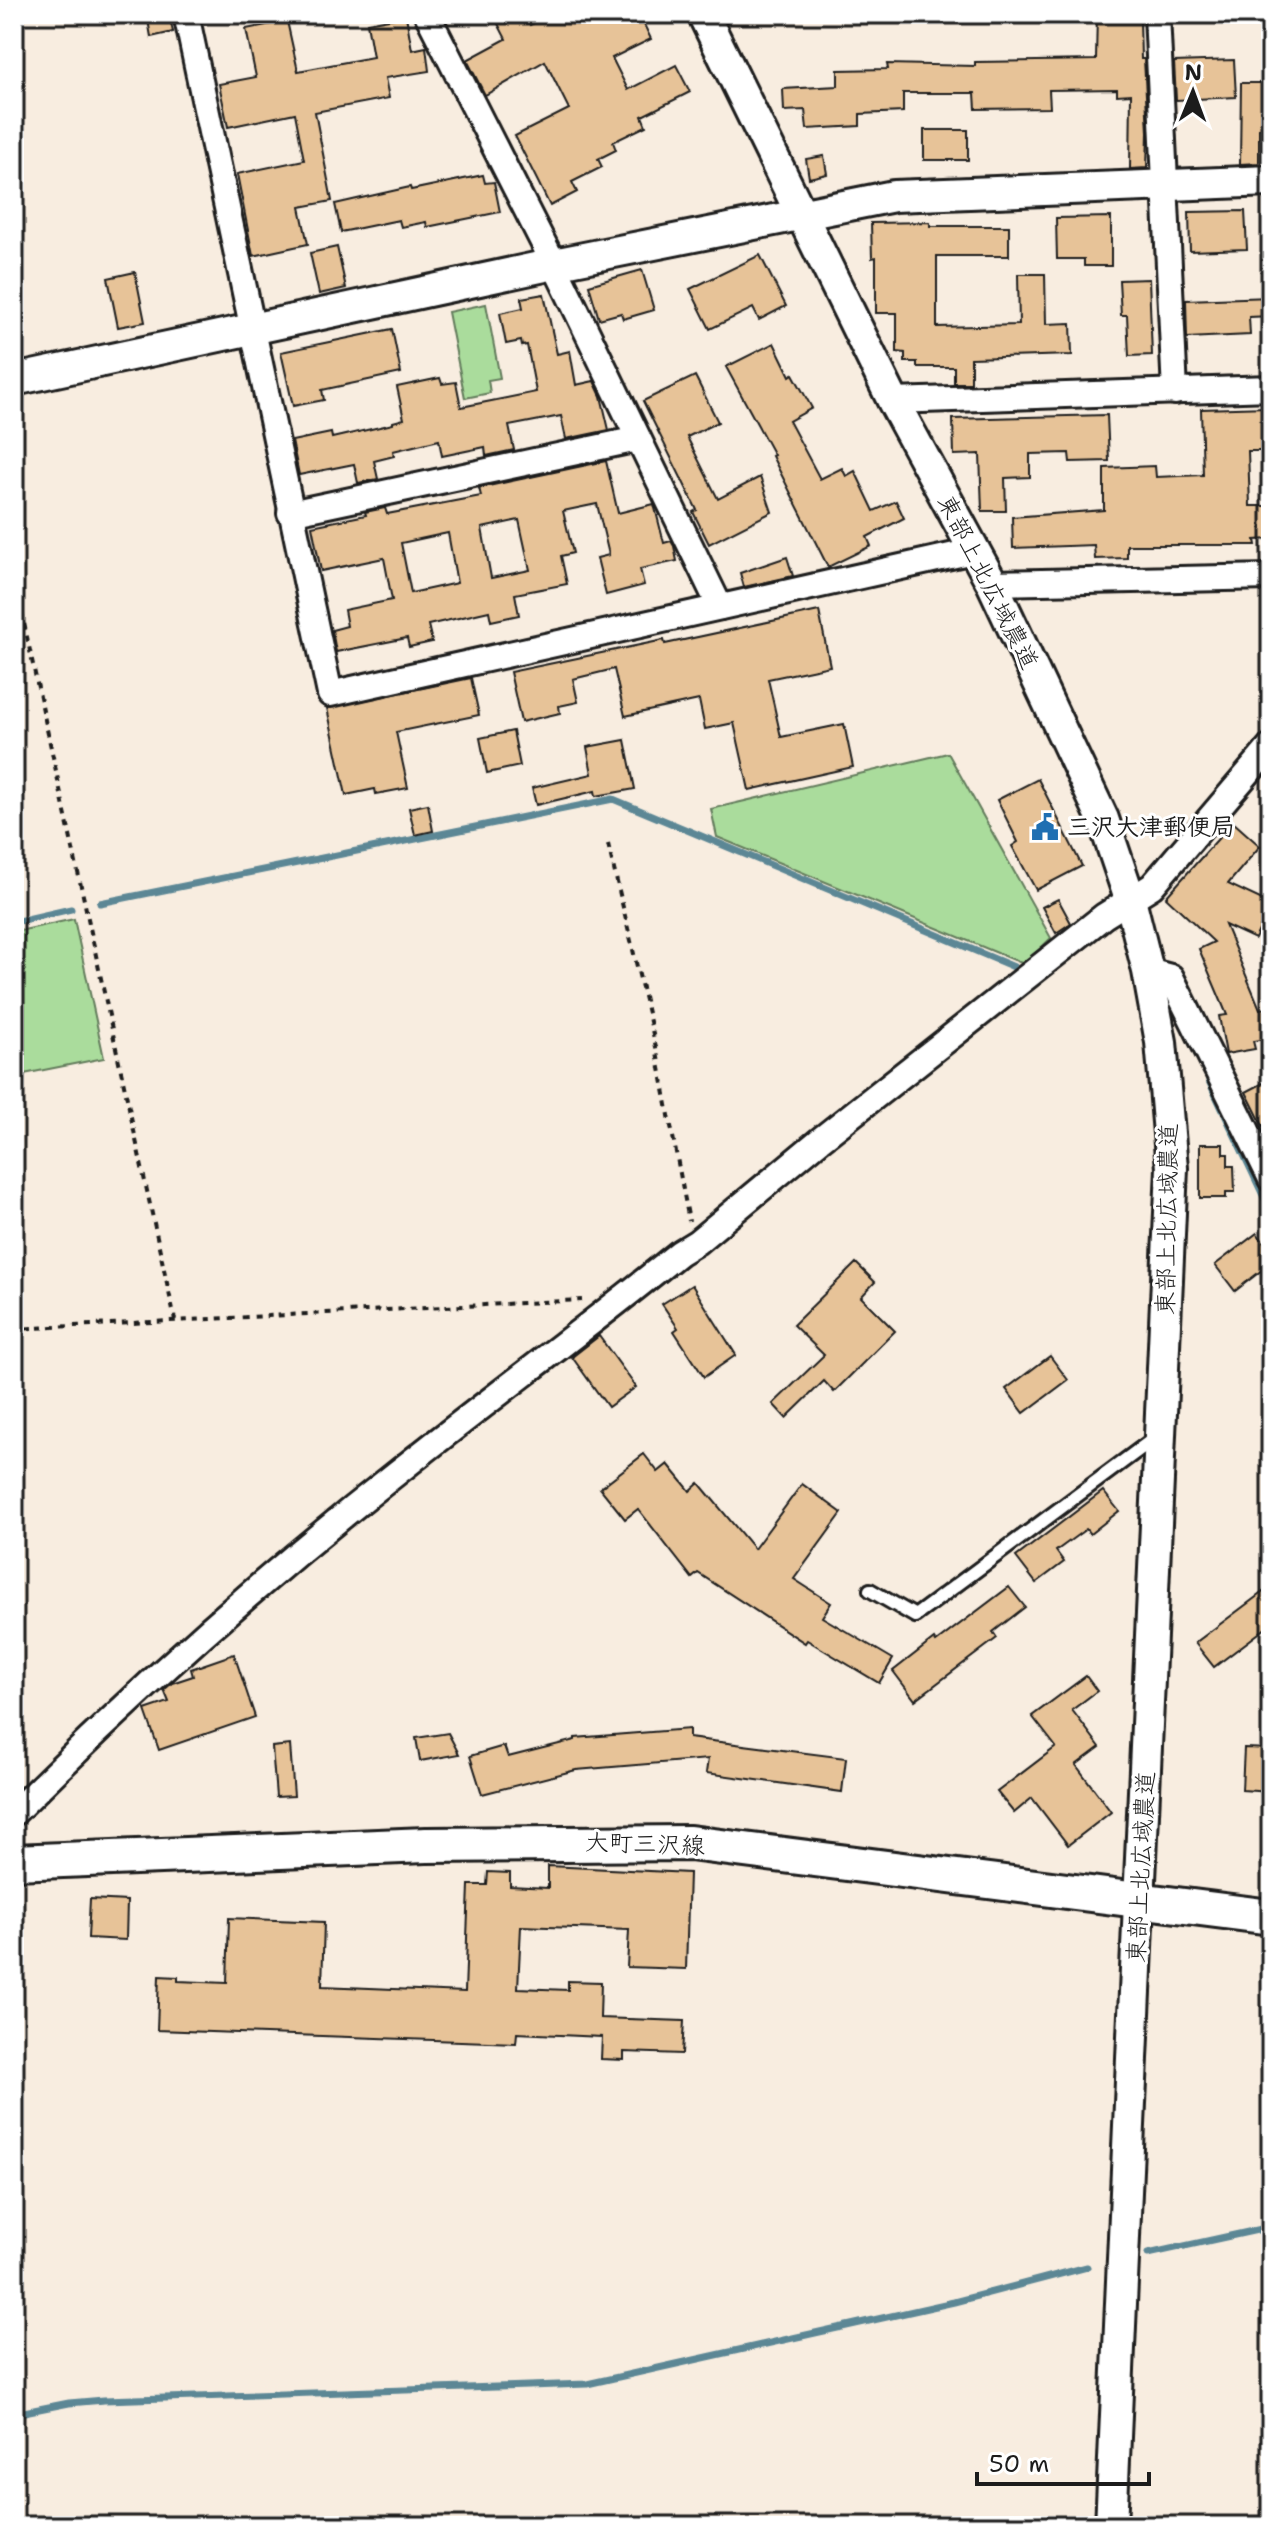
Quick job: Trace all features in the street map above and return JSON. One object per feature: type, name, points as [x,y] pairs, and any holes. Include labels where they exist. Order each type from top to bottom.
[{"type":"main road","name":"大町三沢線","points":[[14,1862],[426,1845],[690,1843],[1271,1917]]},
{"type":"street","points":[[186,14],[330,694],[973,551]]},
{"type":"street","points":[[427,14],[554,264],[720,607]]},
{"type":"street","name":"東部上北広域農道","points":[[703,14],[893,401],[992,583],[1097,804],[1130,899],[1161,1042],[1172,1168],[1111,2526]]},
{"type":"street","points":[[1157,14],[1175,392]]},
{"type":"street","points":[[14,380],[554,264],[894,196],[1271,181]]},
{"type":"street","points":[[893,401],[1271,388]]},
{"type":"street","points":[[290,513],[638,439]]},
{"type":"street","points":[[992,583],[1271,577]]},
{"type":"street","points":[[14,1813],[94,1734],[246,1596],[396,1473],[697,1242],[845,1120],[1104,916],[1152,886],[1271,746]]},
{"type":"street","points":[[1148,971],[1171,977],[1271,1179]]},
{"type":"lane","points":[[870,1590],[915,1616],[1161,1433]]},
{"type":"path","points":[[14,577],[175,1320]]},
{"type":"path","points":[[608,844],[656,1047],[688,1220],[697,1242]]},
{"type":"path","points":[[14,1329],[624,1298]]},
{"type":"green space","points":[[486,304],[500,378],[488,380],[490,393],[465,398],[448,312]]},
{"type":"green space","points":[[948,753],[1051,938],[1024,964],[717,837],[711,809]]},
{"type":"green space","points":[[74,919],[104,1058],[14,1076],[14,932]]},
{"type":"building","points":[[147,14],[169,14],[173,32],[151,37]]},
{"type":"building","points":[[493,14],[525,14],[530,25],[553,14],[639,14],[651,39],[612,58],[628,90],[676,65],[690,92],[642,116],[646,126],[613,142],[616,150],[598,159],[602,167],[572,182],[577,192],[550,206],[515,136],[569,109],[545,61],[485,95],[467,60],[506,39]]},
{"type":"building","points":[[1097,14],[1138,14],[1140,20],[1148,132],[1147,168],[1130,169],[1131,94],[1117,95],[1117,89],[1049,90],[1050,108],[976,109],[975,93],[903,93],[903,112],[860,114],[860,126],[807,129],[805,110],[784,111],[783,89],[838,86],[838,70],[888,69],[887,64],[975,66],[975,62],[1096,60]]},
{"type":"building","points":[[406,16],[412,50],[426,47],[429,71],[385,78],[389,98],[315,112],[332,201],[300,207],[308,244],[253,256],[237,174],[304,160],[295,113],[228,127],[219,84],[256,77],[246,29],[287,21],[298,71],[373,57],[367,23]]},
{"type":"building","points":[[1234,60],[1236,97],[1176,100],[1174,62]]},
{"type":"building","points":[[1241,83],[1271,83],[1271,128],[1259,128],[1259,163],[1240,164]]},
{"type":"building","points":[[924,130],[968,130],[968,160],[924,160]]},
{"type":"building","points":[[824,156],[827,174],[809,178],[806,159]]},
{"type":"building","points":[[483,175],[485,183],[494,182],[500,212],[427,227],[426,222],[401,227],[399,220],[341,232],[335,204]]},
{"type":"building","points":[[1245,211],[1247,249],[1190,251],[1189,212]]},
{"type":"building","points":[[1111,217],[1111,266],[1084,266],[1084,259],[1057,259],[1056,218]]},
{"type":"building","points":[[930,222],[930,226],[1009,226],[1009,256],[937,256],[937,327],[1019,325],[1018,274],[1045,274],[1046,324],[1071,323],[1072,355],[971,358],[971,383],[954,383],[954,367],[917,367],[917,362],[905,362],[905,353],[897,352],[897,313],[876,313],[876,257],[872,258],[871,223]]},
{"type":"building","points":[[337,247],[346,288],[319,294],[310,253]]},
{"type":"building","points":[[760,255],[786,306],[759,320],[753,308],[710,329],[690,289]]},
{"type":"building","points":[[642,270],[654,310],[623,319],[621,313],[599,319],[589,285]]},
{"type":"building","points":[[135,272],[145,322],[118,327],[108,278]]},
{"type":"building","points":[[1149,279],[1152,355],[1129,356],[1127,315],[1121,315],[1119,280]]},
{"type":"building","points":[[544,294],[557,354],[570,351],[576,385],[594,381],[609,430],[566,439],[561,416],[509,426],[514,450],[486,456],[485,447],[442,456],[439,440],[393,451],[394,456],[374,461],[378,479],[358,483],[354,464],[299,475],[292,441],[331,433],[332,438],[404,419],[397,387],[440,378],[442,384],[456,382],[461,407],[536,392],[527,345],[522,346],[521,341],[506,344],[500,313],[523,308],[521,298]]},
{"type":"building","points":[[1271,297],[1271,316],[1249,317],[1250,335],[1187,338],[1186,300]]},
{"type":"building","points":[[392,329],[401,373],[322,390],[324,400],[293,406],[281,352]]},
{"type":"building","points":[[774,343],[790,376],[793,374],[812,408],[789,421],[820,479],[842,468],[846,476],[855,471],[874,511],[896,501],[904,518],[867,537],[871,546],[828,567],[774,455],[726,367]]},
{"type":"building","points":[[695,376],[718,422],[687,437],[718,499],[760,477],[772,512],[709,544],[693,512],[697,510],[643,401]]},
{"type":"building","points":[[1268,407],[1270,451],[1248,451],[1250,506],[1271,506],[1271,539],[1255,540],[1256,545],[1127,545],[1127,558],[1095,559],[1094,545],[1013,548],[1012,517],[1104,510],[1104,468],[1155,466],[1156,477],[1203,475],[1201,409]]},
{"type":"building","points":[[1107,415],[1109,461],[1070,462],[1069,453],[1030,454],[1030,477],[1005,478],[1006,511],[982,511],[980,454],[954,455],[953,419]]},
{"type":"building","points":[[606,461],[618,513],[654,504],[664,543],[671,541],[677,561],[640,569],[644,585],[606,595],[597,558],[609,555],[597,504],[563,511],[573,553],[561,556],[567,584],[515,594],[519,615],[491,621],[489,611],[428,625],[432,642],[409,647],[407,638],[336,652],[332,630],[347,626],[344,610],[392,600],[384,558],[321,571],[312,526],[385,508],[387,514],[481,496],[479,488]],"holes":[[[519,520],[530,570],[491,578],[482,528]],[[448,533],[457,583],[411,593],[401,543]]]},
{"type":"building","points":[[787,557],[793,576],[744,587],[740,573]]},
{"type":"building","points":[[819,611],[830,666],[768,679],[781,737],[844,724],[853,767],[749,790],[734,723],[705,729],[699,700],[625,716],[614,669],[573,679],[578,702],[559,706],[560,713],[521,722],[510,672],[664,640],[665,644]]},
{"type":"building","points":[[471,678],[479,715],[396,732],[408,788],[376,794],[375,789],[346,795],[327,708]]},
{"type":"building","points":[[513,731],[520,766],[487,773],[480,738]]},
{"type":"building","points":[[625,740],[635,789],[596,796],[595,791],[536,805],[532,788],[592,774],[587,747]]},
{"type":"building","points":[[1038,779],[1082,866],[1036,890],[1012,846],[1018,842],[997,800]]},
{"type":"building","points":[[428,804],[433,831],[415,835],[409,808]]},
{"type":"building","points":[[1233,822],[1260,846],[1228,884],[1271,904],[1255,939],[1225,925],[1260,1009],[1271,1008],[1271,1038],[1253,1041],[1255,1049],[1226,1054],[1219,1016],[1227,1015],[1199,949],[1214,942],[1166,897]]},
{"type":"building","points":[[1058,899],[1071,923],[1056,933],[1042,907]]},
{"type":"building","points":[[1271,1079],[1271,1142],[1246,1092]]},
{"type":"building","points":[[1200,1144],[1223,1144],[1223,1154],[1228,1154],[1228,1166],[1234,1166],[1235,1192],[1226,1192],[1226,1198],[1200,1198]]},
{"type":"building","points":[[1257,1233],[1271,1252],[1271,1263],[1235,1291],[1215,1265]]},
{"type":"building","points":[[856,1263],[875,1282],[861,1297],[895,1331],[834,1392],[824,1381],[786,1418],[773,1404],[824,1355],[793,1325]]},
{"type":"building","points":[[692,1285],[736,1355],[704,1377],[674,1331],[678,1328],[662,1304]]},
{"type":"building","points":[[599,1336],[636,1387],[608,1407],[572,1357]]},
{"type":"building","points":[[1050,1356],[1068,1380],[1024,1413],[1006,1389]]},
{"type":"building","points":[[644,1454],[658,1472],[668,1464],[690,1491],[699,1483],[754,1549],[802,1484],[842,1513],[794,1579],[831,1603],[822,1617],[893,1659],[879,1683],[807,1640],[805,1643],[698,1573],[692,1578],[638,1509],[625,1519],[600,1488]]},
{"type":"building","points":[[1103,1491],[1119,1511],[1090,1534],[1086,1529],[1056,1551],[1064,1562],[1036,1583],[1016,1557]]},
{"type":"building","points":[[1271,1586],[1271,1624],[1214,1667],[1195,1643]]},
{"type":"building","points":[[1009,1587],[1025,1607],[993,1632],[997,1638],[915,1700],[893,1671]]},
{"type":"building","points":[[234,1654],[255,1717],[159,1750],[145,1710],[169,1702],[164,1690],[172,1683],[193,1676],[191,1669]]},
{"type":"building","points":[[1086,1676],[1097,1691],[1072,1710],[1100,1747],[1076,1765],[1111,1812],[1068,1845],[1032,1798],[1014,1813],[997,1792],[1056,1747],[1032,1716]]},
{"type":"building","points":[[689,1729],[689,1738],[846,1758],[842,1792],[706,1773],[708,1759],[576,1770],[482,1794],[470,1756],[504,1746],[508,1757],[575,1738]]},
{"type":"building","points":[[448,1733],[459,1754],[420,1761],[416,1738]]},
{"type":"building","points":[[290,1745],[294,1796],[276,1797],[272,1747]]},
{"type":"building","points":[[1244,1748],[1271,1749],[1271,1792],[1242,1790]]},
{"type":"building","points":[[548,1866],[689,1873],[686,1969],[627,1967],[629,1930],[521,1926],[518,1988],[568,1990],[568,1981],[601,1982],[600,2018],[684,2021],[682,2054],[624,2052],[624,2060],[601,2059],[602,2037],[517,2033],[516,2043],[157,2030],[159,1976],[178,1977],[178,1981],[227,1983],[229,1918],[324,1922],[322,1986],[465,1992],[469,1885],[487,1885],[488,1872],[510,1873],[510,1886],[548,1888]]},
{"type":"building","points":[[90,1899],[127,1901],[126,1940],[88,1938]]},
{"type":"waterway","points":[[100,903],[613,799],[1014,967]]},
{"type":"waterway","points":[[14,922],[71,909]]},
{"type":"waterway","points":[[1209,1081],[1271,1212]]},
{"type":"waterway","points":[[1148,2254],[1271,2227]]},
{"type":"waterway","points":[[14,2414],[69,2403],[104,2400],[587,2384],[954,2302],[1087,2267]]},
{"type":"place","name":"三沢大津郵便局","points":[[1045,827]]}]
